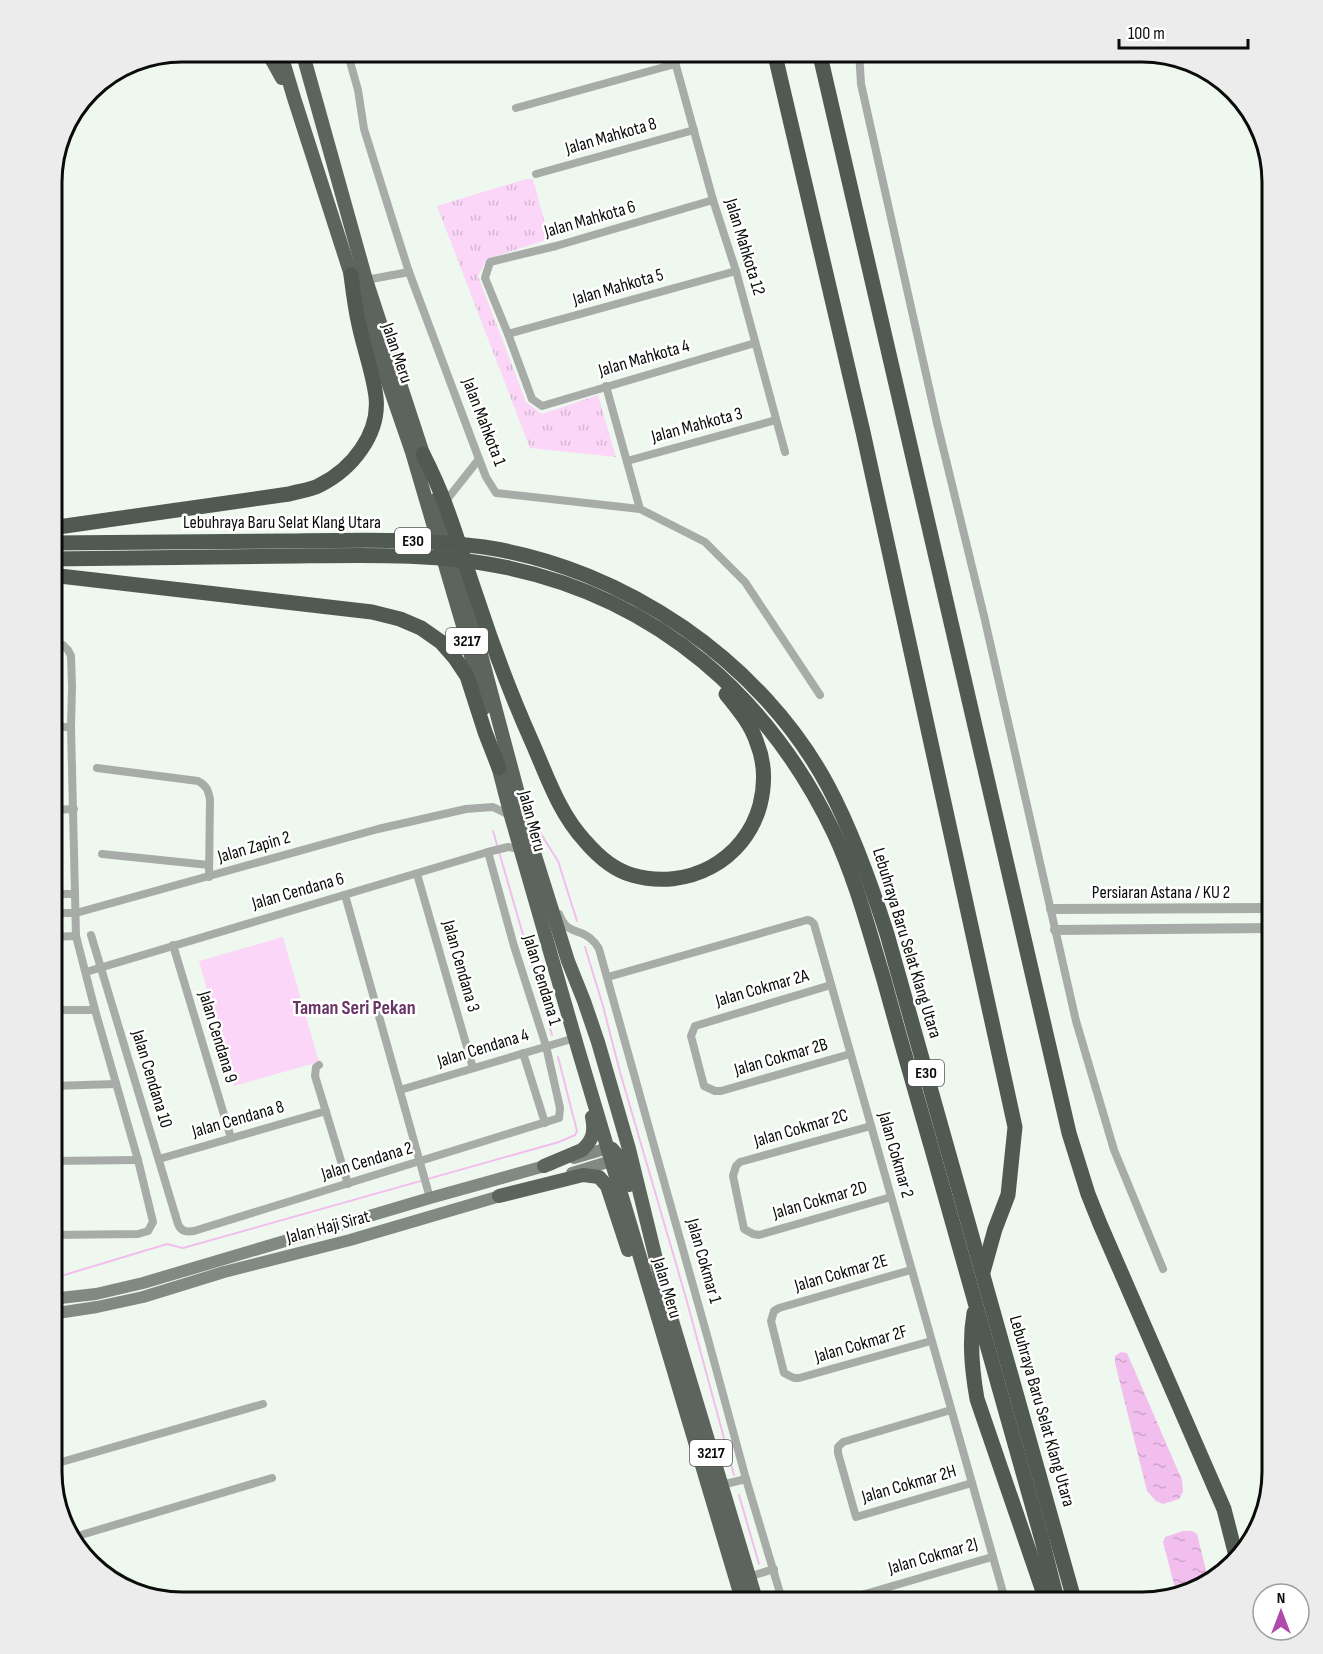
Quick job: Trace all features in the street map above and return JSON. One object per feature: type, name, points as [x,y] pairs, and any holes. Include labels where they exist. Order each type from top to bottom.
[{"type":"highway","points":[[273,62],[294,98]]},
{"type":"highway","name":"Jalan Meru","points":[[283,62],[415,464],[466,636],[511,816],[526,848],[591,1022],[629,1149],[667,1304],[753,1592]]},
{"type":"highway","name":"Jalan Meru","points":[[306,62],[366,280],[423,454],[476,632],[526,848],[577,1044],[740,1592]]},
{"type":"highway","points":[[777,62],[863,432],[1015,1127],[1008,1195],[995,1229],[974,1309],[971,1342],[972,1371],[983,1421],[1044,1592]]},
{"type":"highway","points":[[822,62],[1069,1133],[1100,1224],[1221,1499],[1234,1549]]},
{"type":"highway","points":[[62,526],[289,494],[319,486],[347,467],[366,443],[374,422],[376,399],[359,325],[351,274]]},
{"type":"highway","points":[[423,454],[445,502],[498,660],[564,813],[584,841],[612,865],[630,874],[665,879],[688,876],[713,867],[741,844],[751,829],[758,811],[764,776],[757,743],[736,705],[720,687],[681,654],[658,628]]},
{"type":"highway","name":"Lebuhraya Baru Selat Klang Utara","points":[[62,543],[409,541],[486,548],[538,559],[575,570],[618,588],[659,611],[700,639],[728,662],[772,706],[806,751],[827,785],[848,828],[869,880],[887,934],[1072,1592]]},
{"type":"highway","name":"Lebuhraya Baru Selat Klang Utara","points":[[62,559],[363,556],[484,563],[539,576],[576,588],[615,605],[658,628],[695,654],[727,682],[759,716],[787,751],[803,776],[835,836],[856,890],[1055,1592]]},
{"type":"highway","points":[[62,576],[372,612],[400,619],[421,628],[441,642],[456,658],[467,676],[484,732],[499,768]]},
{"type":"highway","points":[[568,961],[582,1022],[617,1139],[611,1154],[621,1159],[636,1214],[667,1304]]},
{"type":"highway","points":[[544,1166],[582,1150],[592,1139],[594,1130],[582,1083],[577,1044]]},
{"type":"highway","points":[[499,1196],[583,1175],[600,1177],[607,1186],[626,1244],[658,1321]]},
{"type":"main road","name":"Jalan Haji Sirat","points":[[62,1298],[96,1294],[143,1283],[428,1192],[544,1166],[611,1154]]},
{"type":"main road","name":"Jalan Haji Sirat","points":[[62,1312],[143,1297],[224,1272],[350,1240],[499,1196],[611,1154]]},
{"type":"street","name":"Jalan Mahkota 1","points":[[350,62],[358,90],[364,129],[394,225],[479,459],[496,494],[640,509]]},
{"type":"street","points":[[860,62],[861,84],[937,423],[984,616],[1076,1020],[1114,1150],[1163,1269]]},
{"type":"street","points":[[516,108],[675,64]]},
{"type":"street","name":"Jalan Mahkota 12","points":[[675,64],[713,200],[736,271],[785,452]]},
{"type":"street","name":"Jalan Mahkota 8","points":[[536,174],[694,130]]},
{"type":"street","name":"Jalan Mahkota 6","points":[[508,334],[485,278],[490,262],[556,246],[713,200]]},
{"type":"street","name":"Jalan Mahkota 5","points":[[508,334],[736,271]]},
{"type":"street","points":[[366,280],[410,272]]},
{"type":"street","name":"Jalan Mahkota 4","points":[[508,334],[532,399],[542,406],[755,343]]},
{"type":"street","points":[[606,386],[640,509],[705,542],[745,582],[820,695]]},
{"type":"street","name":"Jalan Mahkota 3","points":[[627,461],[776,420]]},
{"type":"street","points":[[445,502],[479,459]]},
{"type":"street","points":[[62,645],[71,656],[76,936],[153,1222],[148,1231],[138,1234],[62,1235]]},
{"type":"street","points":[[62,727],[71,727]]},
{"type":"street","points":[[97,768],[204,784],[208,789],[210,799],[209,877]]},
{"type":"street","name":"Jalan Zapin 2","points":[[62,913],[76,913],[378,829],[466,809],[493,807],[511,816]]},
{"type":"street","points":[[62,810],[74,809]]},
{"type":"street","name":"Jalan Cendana 6","points":[[86,972],[494,851],[513,847],[526,848]]},
{"type":"street","name":"Jalan Cokmar 1","points":[[526,848],[562,922],[567,927],[593,939],[599,949],[746,1479],[780,1592]]},
{"type":"street","name":"Jalan Cendana 1","points":[[494,851],[514,946],[546,1046],[560,1108],[559,1118]]},
{"type":"street","points":[[102,854],[209,865]]},
{"type":"street","name":"Jalan Cendana 3","points":[[417,874],[473,1068]]},
{"type":"street","points":[[62,894],[75,894]]},
{"type":"street","points":[[345,895],[428,1192]]},
{"type":"street","name":"Persiaran Astana / KU 2","points":[[1051,909],[1262,908]]},
{"type":"street","name":"Jalan Cokmar 2","points":[[608,977],[807,920],[814,924],[1003,1592]]},
{"type":"street","name":"Persiaran Astana / KU 2","points":[[1055,930],[1262,928]]},
{"type":"street","points":[[563,947],[569,937],[583,934]]},
{"type":"street","name":"Jalan Cendana 10","points":[[91,935],[178,1224],[184,1231]]},
{"type":"street","points":[[62,937],[76,936]]},
{"type":"street","name":"Jalan Cendana 9","points":[[173,945],[231,1138]]},
{"type":"street","name":"Jalan Cokmar 2A","points":[[721,1091],[704,1086],[691,1036],[696,1026],[831,985]]},
{"type":"street","points":[[62,1010],[95,1010]]},
{"type":"street","name":"Jalan Cendana 4","points":[[400,1090],[546,1046],[577,1044]]},
{"type":"street","points":[[523,1053],[545,1123]]},
{"type":"street","name":"Jalan Cokmar 2B","points":[[721,1091],[850,1054]]},
{"type":"street","points":[[319,1065],[316,1067],[315,1076],[348,1184]]},
{"type":"street","points":[[62,1086],[116,1084]]},
{"type":"street","name":"Jalan Cendana 8","points":[[159,1159],[326,1111]]},
{"type":"street","name":"Jalan Cendana 2","points":[[184,1231],[194,1231],[348,1184],[421,1166],[559,1118]]},
{"type":"street","name":"Jalan Cokmar 2C","points":[[759,1234],[753,1234],[744,1229],[733,1176],[740,1162],[871,1126]]},
{"type":"street","points":[[62,1161],[138,1160]]},
{"type":"street","name":"Jalan Cokmar 2D","points":[[759,1234],[891,1197]]},
{"type":"street","name":"Jalan Cokmar 2E","points":[[799,1378],[784,1374],[771,1321],[774,1311],[911,1270]]},
{"type":"street","name":"Jalan Cokmar 2F","points":[[799,1378],[931,1341]]},
{"type":"street","points":[[62,1462],[263,1404]]},
{"type":"street","name":"Jalan Cokmar 2H","points":[[951,1410],[843,1442],[838,1447],[856,1517],[972,1483]]},
{"type":"street","points":[[80,1535],[272,1478]]},
{"type":"street","points":[[721,1485],[746,1479]]},
{"type":"street","name":"Jalan Cokmar 2J","points":[[872,1592],[992,1557]]},
{"type":"street","points":[[748,1577],[774,1569]]},
{"type":"green space","points":[[526,179],[533,179],[549,239],[487,259],[478,276],[526,402],[542,414],[598,395],[616,457],[530,448],[437,206]]},
{"type":"green space","points":[[283,937],[319,1062],[234,1086],[199,961]]},
{"type":"water","points":[[1121,1352],[1127,1353],[1182,1480],[1183,1492],[1179,1499],[1163,1504],[1156,1501],[1147,1491],[1115,1363],[1115,1356]]},
{"type":"water","points":[[1183,1531],[1192,1531],[1197,1534],[1207,1573],[1175,1587],[1163,1542],[1165,1537]]},
{"type":"waterway","points":[[535,819],[541,834],[558,861],[577,921]]},
{"type":"waterway","points":[[493,831],[552,1035]]},
{"type":"waterway","points":[[585,947],[686,1298],[734,1475]]},
{"type":"waterway","points":[[62,1276],[167,1244],[183,1248],[559,1142],[575,1135],[577,1131],[558,1057]]},
{"type":"waterway","points":[[739,1495],[759,1564]]},
{"type":"district","name":"Taman Seri Pekan","points":[[354,1008]]}]
